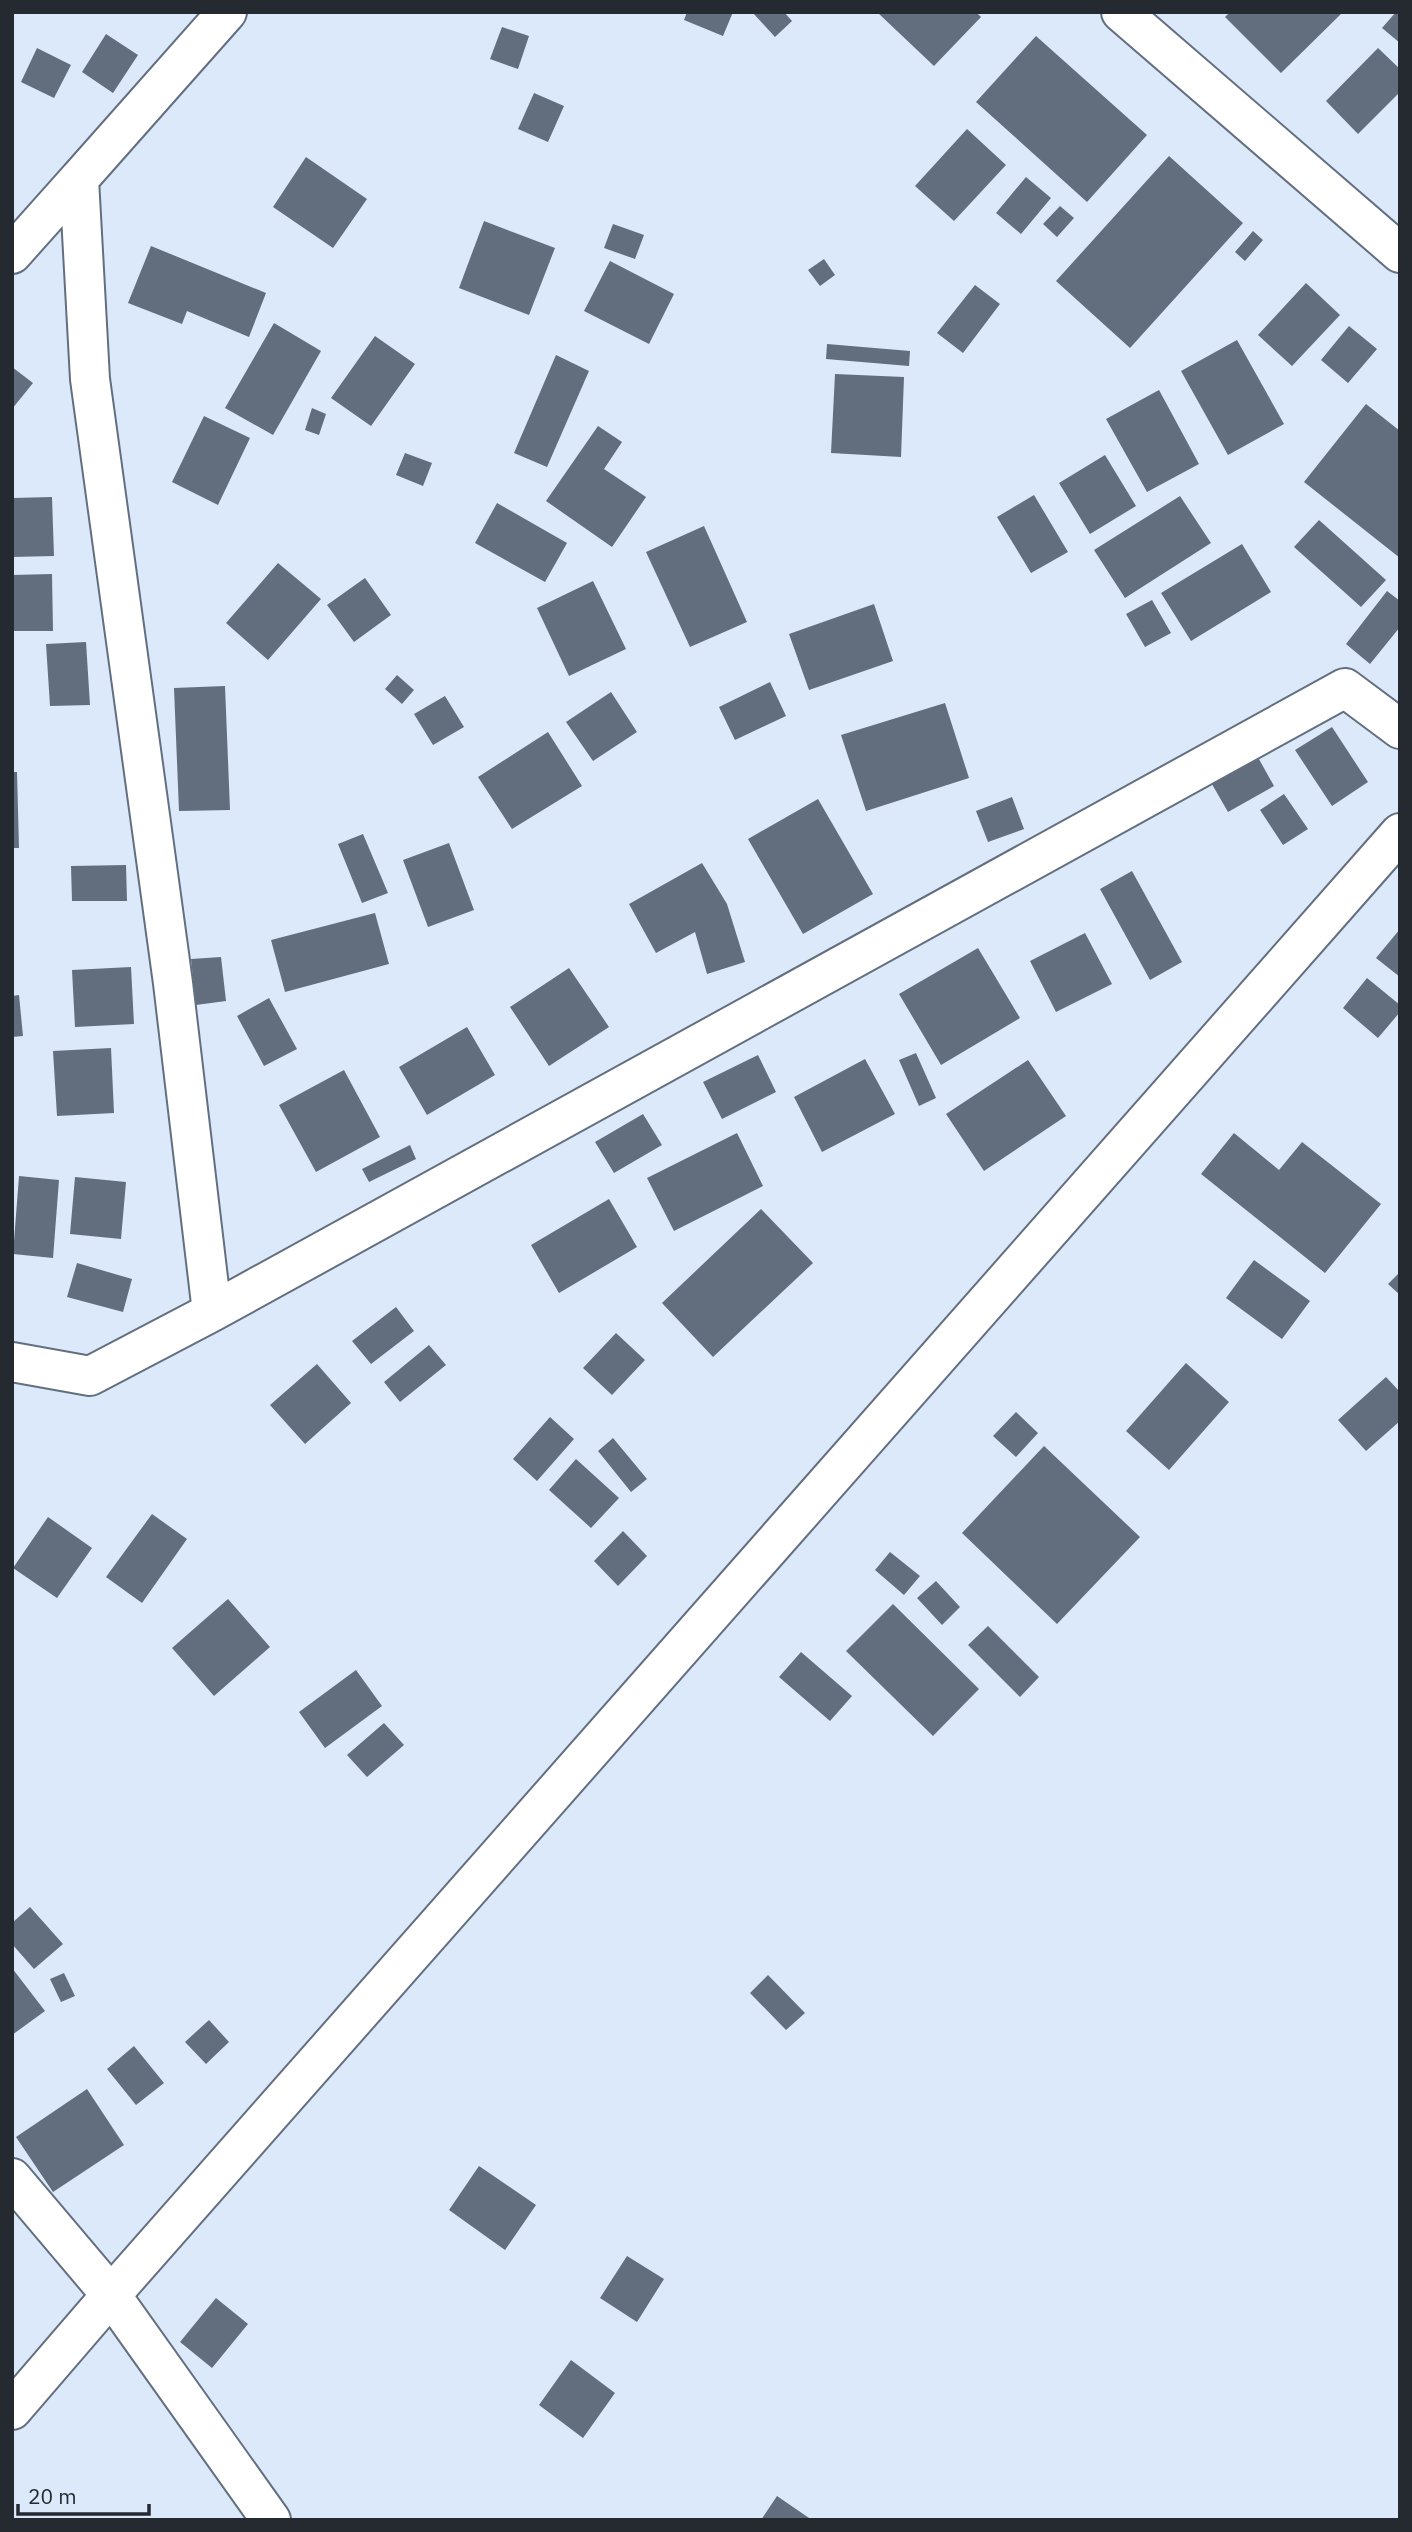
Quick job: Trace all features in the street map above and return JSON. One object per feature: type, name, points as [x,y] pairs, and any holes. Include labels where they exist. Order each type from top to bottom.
[{"type":"street","points":[[12,254],[227,12]]},
{"type":"street","points":[[1121,12],[1400,253]]},
{"type":"street","points":[[79,179],[90,379],[171,969],[212,1312]]},
{"type":"street","points":[[12,1362],[89,1376],[212,1312],[1345,688],[1400,729]]},
{"type":"street","points":[[12,2410],[1400,833]]},
{"type":"street","points":[[12,2178],[111,2295],[271,2520]]},
{"type":"building","points":[[687,12],[733,12],[723,36],[684,20]]},
{"type":"building","points":[[752,12],[784,12],[792,21],[775,37]]},
{"type":"building","points":[[877,12],[976,12],[981,17],[934,66]]},
{"type":"building","points":[[1230,12],[1343,12],[1281,73],[1225,17]]},
{"type":"building","points":[[1396,12],[1400,12],[1400,43],[1382,28]]},
{"type":"building","points":[[502,27],[529,36],[518,69],[490,59]]},
{"type":"building","points":[[106,34],[138,55],[113,93],[82,72]]},
{"type":"building","points":[[1036,36],[1147,135],[1087,202],[976,102]]},
{"type":"building","points":[[37,48],[71,65],[54,98],[21,82]]},
{"type":"building","points":[[1378,48],[1400,69],[1400,92],[1358,134],[1326,101]]},
{"type":"building","points":[[534,93],[564,106],[548,142],[518,129]]},
{"type":"building","points":[[967,129],[1006,165],[954,221],[915,186]]},
{"type":"building","points":[[1169,156],[1243,223],[1130,348],[1056,281]]},
{"type":"building","points":[[306,157],[367,199],[333,248],[273,207]]},
{"type":"building","points":[[1026,177],[1051,198],[1021,234],[996,213]]},
{"type":"building","points":[[1060,206],[1074,218],[1057,237],[1043,224]]},
{"type":"building","points":[[484,221],[555,248],[529,315],[459,288]]},
{"type":"building","points":[[613,224],[644,235],[635,259],[604,248]]},
{"type":"building","points":[[1253,231],[1263,240],[1245,261],[1235,252]]},
{"type":"building","points":[[151,246],[266,293],[249,337],[187,311],[182,324],[128,303]]},
{"type":"building","points":[[824,259],[835,275],[820,286],[808,270]]},
{"type":"building","points":[[610,261],[674,294],[649,344],[584,311]]},
{"type":"building","points":[[1306,283],[1340,315],[1292,366],[1258,335]]},
{"type":"building","points":[[975,285],[1000,304],[963,353],[937,333]]},
{"type":"building","points":[[274,323],[321,351],[273,435],[225,408]]},
{"type":"building","points":[[1349,326],[1377,349],[1348,383],[1321,360]]},
{"type":"building","points":[[375,336],[415,364],[371,426],[331,398]]},
{"type":"building","points":[[1237,340],[1284,424],[1228,455],[1181,371]]},
{"type":"building","points":[[827,344],[910,351],[909,366],[826,359]]},
{"type":"building","points":[[556,355],[589,371],[547,467],[514,453]]},
{"type":"building","points":[[12,367],[33,383],[12,409]]},
{"type":"building","points":[[835,374],[904,377],[901,457],[831,453]]},
{"type":"building","points":[[1159,390],[1199,464],[1147,492],[1106,419]]},
{"type":"building","points":[[1366,404],[1400,431],[1400,558],[1304,482]]},
{"type":"building","points":[[312,408],[326,414],[319,435],[305,430]]},
{"type":"building","points":[[204,416],[250,438],[218,505],[172,482]]},
{"type":"building","points":[[598,426],[622,442],[604,469],[646,497],[612,547],[546,501]]},
{"type":"building","points":[[405,453],[432,463],[423,486],[396,475]]},
{"type":"building","points":[[1105,455],[1136,506],[1090,534],[1059,483]]},
{"type":"building","points":[[1034,495],[1068,552],[1031,573],[997,517]]},
{"type":"building","points":[[1180,496],[1211,543],[1125,598],[1094,550]]},
{"type":"building","points":[[52,497],[54,556],[12,557],[12,498]]},
{"type":"building","points":[[497,503],[567,543],[545,582],[475,543]]},
{"type":"building","points":[[1319,520],[1386,580],[1361,607],[1294,547]]},
{"type":"building","points":[[704,526],[747,622],[690,647],[646,552]]},
{"type":"building","points":[[1242,544],[1271,592],[1191,641],[1161,593]]},
{"type":"building","points":[[278,563],[321,599],[268,660],[226,623]]},
{"type":"building","points":[[52,574],[53,631],[12,631],[12,575]]},
{"type":"building","points":[[365,578],[391,615],[354,642],[327,605]]},
{"type":"building","points":[[593,581],[626,649],[569,676],[537,608]]},
{"type":"building","points":[[1387,591],[1400,601],[1400,627],[1370,664],[1346,644]]},
{"type":"building","points":[[1152,600],[1171,633],[1145,647],[1126,614]]},
{"type":"building","points":[[874,604],[893,661],[809,690],[789,634]]},
{"type":"building","points":[[86,642],[90,705],[50,706],[46,644]]},
{"type":"building","points":[[397,675],[414,690],[402,704],[385,689]]},
{"type":"building","points":[[770,682],[786,716],[735,740],[719,707]]},
{"type":"building","points":[[225,686],[230,810],[179,811],[174,688]]},
{"type":"building","points":[[611,692],[637,732],[593,761],[566,722]]},
{"type":"building","points":[[445,696],[464,727],[433,745],[414,714]]},
{"type":"building","points":[[945,703],[969,778],[866,811],[841,735]]},
{"type":"building","points":[[1332,727],[1368,782],[1332,806],[1295,750]]},
{"type":"building","points":[[548,732],[582,786],[512,829],[478,777]]},
{"type":"building","points":[[1255,752],[1274,786],[1228,812],[1209,779]]},
{"type":"building","points":[[12,772],[17,772],[19,848],[12,848]]},
{"type":"building","points":[[1284,794],[1308,829],[1283,845],[1260,810]]},
{"type":"building","points":[[1012,797],[1024,829],[988,842],[976,811]]},
{"type":"building","points":[[818,799],[873,894],[803,934],[748,839]]},
{"type":"building","points":[[363,834],[388,893],[362,903],[338,844]]},
{"type":"building","points":[[449,843],[474,910],[428,927],[403,860]]},
{"type":"building","points":[[702,863],[727,904],[745,962],[707,974],[695,932],[656,953],[629,904]]},
{"type":"building","points":[[126,865],[127,901],[72,901],[71,866]]},
{"type":"building","points":[[1132,871],[1182,962],[1150,980],[1100,889]]},
{"type":"building","points":[[375,913],[389,964],[285,992],[271,940]]},
{"type":"building","points":[[1400,929],[1400,977],[1376,958]]},
{"type":"building","points":[[1085,933],[1112,984],[1056,1012],[1030,961]]},
{"type":"building","points":[[978,948],[1020,1018],[941,1065],[899,994]]},
{"type":"building","points":[[221,957],[226,1001],[196,1005],[191,959]]},
{"type":"building","points":[[131,967],[134,1024],[75,1027],[72,970]]},
{"type":"building","points":[[569,968],[609,1027],[549,1066],[510,1007]]},
{"type":"building","points":[[1367,978],[1400,1005],[1400,1012],[1378,1038],[1343,1008]]},
{"type":"building","points":[[19,995],[23,1036],[12,1037],[12,996]]},
{"type":"building","points":[[269,998],[297,1049],[264,1066],[237,1016]]},
{"type":"building","points":[[467,1027],[495,1075],[427,1115],[399,1067]]},
{"type":"building","points":[[111,1048],[114,1113],[57,1116],[53,1051]]},
{"type":"building","points":[[916,1053],[936,1098],[919,1106],[899,1060]]},
{"type":"building","points":[[758,1055],[776,1092],[722,1119],[703,1082]]},
{"type":"building","points":[[865,1059],[895,1114],[822,1152],[794,1097]]},
{"type":"building","points":[[1028,1060],[1066,1116],[984,1171],[946,1114]]},
{"type":"building","points":[[344,1070],[380,1137],[316,1172],[279,1105]]},
{"type":"building","points":[[643,1114],[662,1145],[614,1173],[595,1142]]},
{"type":"building","points":[[737,1133],[763,1186],[674,1231],[647,1178]]},
{"type":"building","points":[[1234,1133],[1279,1170],[1302,1142],[1381,1204],[1325,1273],[1201,1174]]},
{"type":"building","points":[[410,1145],[416,1159],[369,1182],[362,1169]]},
{"type":"building","points":[[19,1176],[59,1180],[53,1258],[13,1254]]},
{"type":"building","points":[[75,1177],[126,1182],[121,1239],[70,1234]]},
{"type":"building","points":[[609,1199],[637,1247],[559,1293],[531,1245]]},
{"type":"building","points":[[761,1209],[813,1263],[713,1357],[662,1303]]},
{"type":"building","points":[[1254,1260],[1310,1301],[1282,1339],[1226,1298]]},
{"type":"building","points":[[77,1263],[132,1279],[123,1312],[67,1297]]},
{"type":"building","points":[[1400,1272],[1400,1295],[1388,1284]]},
{"type":"building","points":[[396,1307],[414,1331],[371,1364],[352,1341]]},
{"type":"building","points":[[616,1333],[645,1360],[612,1395],[583,1368]]},
{"type":"building","points":[[429,1345],[446,1365],[400,1402],[384,1382]]},
{"type":"building","points":[[1186,1363],[1229,1402],[1169,1470],[1126,1431]]},
{"type":"building","points":[[317,1364],[351,1403],[305,1444],[270,1405]]},
{"type":"building","points":[[1386,1377],[1400,1392],[1400,1421],[1366,1451],[1338,1420]]},
{"type":"building","points":[[1016,1412],[1038,1433],[1016,1457],[993,1436]]},
{"type":"building","points":[[550,1417],[574,1439],[537,1481],[513,1459]]},
{"type":"building","points":[[613,1438],[647,1479],[631,1492],[598,1451]]},
{"type":"building","points":[[1044,1446],[1140,1537],[1057,1624],[962,1533]]},
{"type":"building","points":[[576,1459],[619,1498],[591,1528],[549,1490]]},
{"type":"building","points":[[152,1514],[187,1539],[142,1603],[106,1577]]},
{"type":"building","points":[[48,1517],[92,1548],[57,1598],[13,1568]]},
{"type":"building","points":[[623,1531],[647,1556],[618,1586],[594,1561]]},
{"type":"building","points":[[890,1552],[920,1576],[904,1595],[875,1570]]},
{"type":"building","points":[[936,1581],[960,1607],[942,1625],[917,1598]]},
{"type":"building","points":[[228,1599],[270,1647],[214,1696],[172,1648]]},
{"type":"building","points":[[893,1604],[979,1689],[933,1736],[846,1651]]},
{"type":"building","points":[[988,1626],[1039,1677],[1020,1697],[968,1645]]},
{"type":"building","points":[[801,1652],[852,1696],[830,1721],[779,1677]]},
{"type":"building","points":[[356,1670],[382,1706],[325,1748],[299,1712]]},
{"type":"building","points":[[384,1723],[404,1745],[367,1777],[347,1755]]},
{"type":"building","points":[[30,1907],[63,1944],[34,1969],[12,1944],[12,1923]]},
{"type":"building","points":[[12,1968],[45,2011],[12,2035]]},
{"type":"building","points":[[64,1973],[75,1996],[61,2002],[50,1979]]},
{"type":"building","points":[[768,1975],[805,2013],[786,2030],[750,1993]]},
{"type":"building","points":[[209,2020],[229,2042],[206,2064],[185,2042]]},
{"type":"building","points":[[134,2046],[164,2083],[136,2105],[107,2069]]},
{"type":"building","points":[[87,2089],[124,2145],[53,2192],[16,2137]]},
{"type":"building","points":[[479,2166],[536,2205],[505,2250],[449,2210]]},
{"type":"building","points":[[627,2256],[664,2279],[637,2322],[600,2298]]},
{"type":"building","points":[[216,2298],[248,2324],[212,2368],[180,2342]]},
{"type":"building","points":[[571,2360],[615,2393],[583,2438],[539,2405]]},
{"type":"building","points":[[777,2496],[812,2520],[761,2520]]}]
